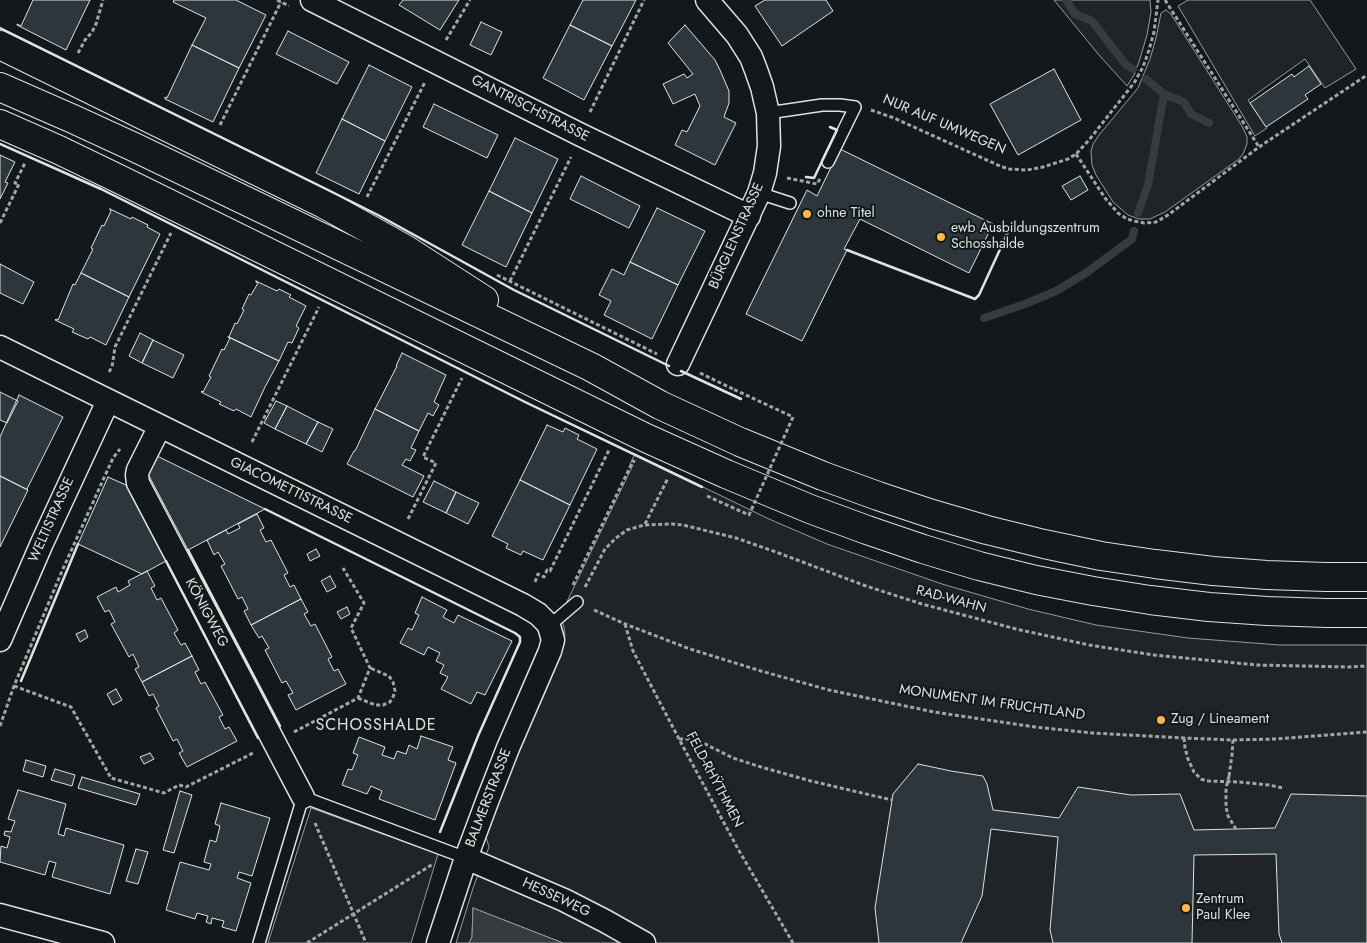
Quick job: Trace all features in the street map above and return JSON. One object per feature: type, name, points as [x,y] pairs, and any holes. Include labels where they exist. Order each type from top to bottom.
[{"type":"highway","points":[[0,45],[324,204],[405,249],[590,367]]},
{"type":"highway","points":[[0,87],[136,148],[590,367],[660,405],[740,442],[814,472],[932,514],[988,530],[1100,556],[1213,571],[1267,575],[1367,577]]},
{"type":"highway","points":[[0,124],[119,179],[646,438],[810,509],[867,530],[980,566],[1093,592],[1219,608],[1267,612],[1367,613]]},
{"type":"street","name":"GANTRISCHSTRASSE","points":[[312,0],[431,68],[581,135],[749,216]]},
{"type":"street","name":"BÜRGLENSTRASSE","points":[[678,364],[759,193],[765,173],[770,137],[768,113],[762,87],[751,57],[737,35],[707,0]]},
{"type":"street","name":"GIACOMETTISTRASSE","points":[[0,347],[523,605],[543,618],[549,626]]},
{"type":"street","name":"WELTISTRASSE","points":[[0,640],[42,543],[108,401]]},
{"type":"street","name":"KÖNIGWEG","points":[[160,426],[138,470],[138,484],[304,797]]},
{"type":"street","name":"BALMERSTRASSE","points":[[438,943],[488,799],[508,748],[549,656],[553,640],[549,626]]},
{"type":"street","name":"HESSEWEG","points":[[466,858],[564,900],[644,943]]},
{"type":"street","points":[[0,915],[103,943]]},
{"type":"lane","points":[[768,113],[822,105],[840,104],[855,107],[828,162]]},
{"type":"lane","points":[[759,193],[790,203]]},
{"type":"lane","points":[[549,626],[577,602]]},
{"type":"lane","points":[[258,943],[304,797],[466,858]]},
{"type":"path","points":[[75,60],[96,24],[103,0]]},
{"type":"path","points":[[218,130],[281,2],[276,0]]},
{"type":"path","points":[[366,199],[431,68],[470,0]]},
{"type":"path","name":"NUR AUF UMWEGEN","points":[[855,107],[894,118],[1009,169],[1020,170],[1043,167],[1076,154],[1134,83],[1143,67],[1154,32],[1158,0]]},
{"type":"path","points":[[1165,0],[1259,148]]},
{"type":"path","points":[[1076,154],[1105,198],[1118,213],[1127,219],[1151,223],[1161,220],[1259,148],[1367,74]]},
{"type":"path","points":[[0,223],[19,184],[15,182],[24,166]]},
{"type":"path","points":[[109,372],[112,367],[115,347],[171,232]]},
{"type":"path","points":[[510,281],[523,255]]},
{"type":"path","points":[[252,442],[319,306]]},
{"type":"path","points":[[678,364],[794,418],[749,515],[700,493]]},
{"type":"path","points":[[408,520],[436,463],[423,457],[462,377]]},
{"type":"path","points":[[0,726],[14,686],[62,571],[112,458],[126,444],[134,442],[149,447]]},
{"type":"path","points":[[535,582],[538,574],[544,577],[547,570],[550,571],[610,450]]},
{"type":"path","points":[[571,589],[633,461],[642,466]]},
{"type":"path","points":[[644,525],[668,478],[676,482]]},
{"type":"path","name":"RAD-WAHN","points":[[577,602],[605,549],[616,538],[628,530],[644,525],[672,524],[736,538],[866,586],[922,604],[1016,629],[1089,644],[1154,655],[1257,665],[1367,666]]},
{"type":"path","points":[[344,568],[364,603],[351,628],[370,668],[390,676],[395,691],[390,702],[383,705],[375,705],[358,698]]},
{"type":"path","name":"MONUMENT IM FRUCHTLAND","points":[[577,602],[625,624],[761,671],[829,690],[953,715],[1035,727],[1184,738],[1276,739],[1367,732]]},
{"type":"path","name":"FELD-RHŸTHMEN","points":[[625,624],[632,651],[738,849],[793,943]]},
{"type":"path","points":[[14,686],[71,707],[111,778],[164,793],[179,785],[186,787],[358,698],[370,668]]},
{"type":"path","points":[[1184,738],[1188,759],[1194,772],[1200,779],[1211,782],[1239,782],[1282,788]]},
{"type":"path","points":[[679,739],[689,739],[703,743],[733,758],[761,767],[810,781],[892,800]]},
{"type":"path","points":[[1233,740],[1232,763],[1226,788],[1226,807],[1228,816],[1236,829]]},
{"type":"path","points":[[304,797],[366,943]]},
{"type":"path","points":[[307,943],[440,860]]},
{"type":"shaded area","points":[[1054,0],[1150,0],[1151,12],[1147,35],[1134,75],[1127,86],[1099,55]]},
{"type":"shaded area","points":[[1188,0],[1310,0],[1356,69],[1325,88],[1305,59],[1248,100],[1267,128],[1255,136],[1178,6]]},
{"type":"shaded area","points":[[1166,10],[1171,14],[1242,126],[1247,137],[1247,144],[1239,159],[1165,212],[1150,219],[1139,219],[1128,215],[1113,202],[1096,175],[1092,165],[1091,151],[1099,135],[1138,88],[1150,59],[1161,13]]},
{"type":"shaded area","points":[[635,454],[769,519],[827,544],[942,584],[1028,609],[1096,625],[1188,638],[1280,645],[1367,645],[1367,943],[563,943],[473,908],[472,937],[469,943],[456,943],[474,885],[489,847],[486,837],[487,828],[541,696],[562,652],[565,634],[560,616],[633,465],[630,464]]},
{"type":"shaded area","points":[[311,808],[438,854],[411,943],[268,943]]},
{"type":"shaded area","points":[[473,908],[563,943],[469,943],[472,937]]},
{"type":"building","points":[[33,0],[90,0],[66,50],[17,25],[21,26]]},
{"type":"building","points":[[174,0],[236,0],[266,15],[239,68],[192,45],[206,18],[173,2]]},
{"type":"building","points":[[403,0],[459,0],[440,30],[399,5]]},
{"type":"building","points":[[583,0],[636,0],[612,46],[570,25]]},
{"type":"building","points":[[765,0],[826,0],[833,11],[782,46],[755,6]]},
{"type":"building","points":[[481,22],[502,32],[491,55],[470,45]]},
{"type":"building","points":[[570,25],[612,46],[584,100],[543,78]]},
{"type":"building","points":[[685,25],[715,60],[729,91],[729,103],[724,117],[736,123],[715,165],[675,145],[682,130],[687,132],[700,106],[695,94],[673,104],[663,84],[684,74],[687,78],[693,74],[668,43]]},
{"type":"building","points":[[288,31],[349,62],[337,84],[276,54]]},
{"type":"building","points":[[192,45],[239,68],[213,122],[165,99]]},
{"type":"building","points":[[369,65],[412,87],[385,141],[342,119]]},
{"type":"building","points":[[1309,66],[1321,84],[1305,95],[1308,99],[1266,127],[1250,103],[1292,74],[1294,77]]},
{"type":"building","points":[[1054,69],[1081,120],[1018,155],[990,104]]},
{"type":"building","points":[[434,104],[498,135],[487,158],[423,127]]},
{"type":"building","points":[[342,119],[385,141],[359,194],[316,173]]},
{"type":"building","points":[[515,138],[558,159],[532,213],[489,191]]},
{"type":"building","name":"ewb Ausbildungszentrum Schosshalde","points":[[840,149],[993,224],[969,273],[860,219],[844,249],[847,250],[802,341],[746,314],[807,190],[817,196]]},
{"type":"building","points":[[0,155],[15,162],[5,182],[8,183],[0,199]]},
{"type":"building","points":[[581,176],[640,206],[629,228],[570,199]]},
{"type":"building","points":[[1080,176],[1088,190],[1071,200],[1062,186]]},
{"type":"building","points":[[489,191],[532,213],[506,267],[462,245]]},
{"type":"building","points":[[657,208],[705,231],[678,285],[630,262]]},
{"type":"building","points":[[110,209],[148,225],[147,227],[160,234],[129,297],[81,273],[102,225],[104,226],[111,211]]},
{"type":"building","points":[[630,262],[678,285],[652,339],[604,315],[611,301],[599,295],[612,269],[624,275]]},
{"type":"building","points":[[0,264],[34,282],[23,304],[0,293]]},
{"type":"building","points":[[81,273],[129,297],[106,345],[90,337],[88,339],[72,332],[74,329],[55,320],[58,320],[73,284],[75,285]]},
{"type":"building","points":[[256,281],[291,295],[289,297],[306,306],[296,326],[299,328],[292,343],[288,342],[279,361],[229,337],[235,323],[237,324],[244,310],[242,309],[249,294],[251,295],[258,283]]},
{"type":"building","points":[[140,333],[153,340],[142,363],[129,356]]},
{"type":"building","points":[[228,337],[279,361],[251,417],[236,409],[234,411],[219,404],[221,402],[201,392],[203,392],[211,377],[209,376],[222,349],[224,350],[230,338]]},
{"type":"building","points":[[153,340],[184,355],[173,378],[142,363]]},
{"type":"building","points":[[402,353],[446,375],[434,402],[439,405],[433,416],[428,413],[419,431],[375,409]]},
{"type":"building","points":[[0,392],[18,401],[7,423],[0,420]]},
{"type":"building","points":[[19,395],[63,417],[28,490],[0,476],[0,437]]},
{"type":"building","points":[[276,401],[287,406],[275,429],[264,423]]},
{"type":"building","points":[[287,406],[318,422],[306,444],[275,429]]},
{"type":"building","points":[[375,409],[419,431],[411,448],[416,450],[410,461],[406,459],[402,465],[424,476],[413,497],[347,464]]},
{"type":"building","points":[[318,422],[333,429],[322,452],[306,444]]},
{"type":"building","points":[[547,425],[563,432],[565,428],[579,435],[577,439],[597,449],[570,505],[520,480]]},
{"type":"building","points":[[157,456],[265,509],[188,550],[148,474]]},
{"type":"building","points":[[0,476],[28,490],[0,547]]},
{"type":"building","points":[[108,477],[126,485],[166,561],[142,574],[78,544]]},
{"type":"building","points":[[520,480],[570,505],[543,560],[523,551],[521,555],[506,548],[508,544],[492,536]]},
{"type":"building","points":[[434,481],[456,492],[446,513],[423,502]]},
{"type":"building","points":[[456,492],[479,503],[468,524],[446,513]]},
{"type":"building","points":[[257,514],[264,528],[260,530],[266,542],[271,540],[288,573],[284,575],[290,587],[294,585],[301,599],[251,625],[244,611],[248,609],[242,597],[238,599],[221,566],[225,564],[218,552],[214,555],[207,540],[226,530],[228,534],[240,528],[238,524]]},
{"type":"building","points":[[316,549],[320,556],[310,561],[307,554]]},
{"type":"building","points":[[147,571],[155,586],[151,588],[157,600],[161,598],[178,630],[174,633],[181,645],[185,643],[192,656],[142,682],[135,669],[139,667],[133,654],[129,657],[111,624],[115,622],[109,610],[105,612],[97,597],[116,587],[118,592],[130,585],[128,581]]},
{"type":"building","points":[[330,576],[336,587],[327,592],[321,581]]},
{"type":"building","points":[[422,597],[447,610],[443,617],[454,623],[458,615],[512,641],[485,695],[477,692],[471,704],[441,689],[448,677],[440,673],[444,665],[436,661],[440,653],[428,647],[424,655],[400,643],[408,628],[412,630],[419,615],[415,613]]},
{"type":"building","points":[[301,599],[308,612],[304,614],[311,626],[315,624],[332,657],[328,659],[334,671],[338,669],[346,684],[296,710],[288,695],[293,693],[286,681],[282,683],[265,650],[269,648],[262,636],[259,638],[251,625]]},
{"type":"building","points":[[347,607],[350,614],[341,619],[337,612]]},
{"type":"building","points":[[85,630],[88,637],[80,642],[76,634]]},
{"type":"building","points":[[192,656],[199,670],[195,672],[201,684],[205,682],[223,715],[219,717],[225,729],[229,727],[237,741],[187,767],[179,753],[183,751],[177,739],[173,741],[156,708],[159,706],[153,694],[149,696],[142,682]]},
{"type":"building","points":[[116,689],[122,700],[113,705],[107,694]]},
{"type":"building","points":[[421,736],[453,747],[448,760],[456,763],[435,820],[379,799],[382,791],[371,786],[367,794],[342,785],[348,769],[352,770],[358,755],[353,753],[359,737],[385,747],[382,755],[394,759],[397,751],[406,754],[409,745],[417,749]]},
{"type":"building","points":[[150,753],[154,759],[144,764],[140,757]]},
{"type":"building","points":[[26,760],[46,766],[43,777],[23,771]]},
{"type":"building","name":"Zentrum Paul Klee","points":[[918,764],[983,776],[987,784],[993,810],[1059,818],[1078,787],[1131,795],[1180,794],[1194,830],[1275,828],[1291,794],[1367,796],[1367,943],[1282,943],[1279,934],[1276,854],[1194,855],[1192,943],[1053,943],[1050,930],[1058,837],[991,829],[982,896],[961,943],[879,943],[875,908],[893,794]]},
{"type":"building","points":[[55,769],[75,775],[72,786],[51,780]]},
{"type":"building","points":[[82,777],[140,794],[136,805],[78,788]]},
{"type":"building","points":[[18,790],[66,804],[58,834],[64,836],[66,828],[124,845],[110,894],[52,877],[56,863],[49,861],[45,875],[0,862],[1,846],[7,848],[10,837],[4,835],[5,831],[11,832],[15,821],[8,819]]},
{"type":"building","points":[[180,791],[192,795],[174,853],[163,850]]},
{"type":"building","points":[[221,803],[270,818],[252,876],[239,872],[237,878],[251,883],[236,931],[222,927],[224,921],[212,918],[211,924],[206,922],[208,916],[197,913],[195,919],[166,910],[180,862],[209,870],[211,864],[204,862],[210,840],[216,842],[220,826],[215,824]]},
{"type":"building","points":[[136,849],[148,852],[138,884],[126,881]]},
{"type":"waterway","points":[[1066,0],[1075,14],[1092,21],[1126,65],[1133,69]]},
{"type":"waterway","points":[[1146,79],[1164,94],[1184,102],[1191,114],[1209,123]]},
{"type":"waterway","points":[[1138,213],[1148,185],[1164,94]]},
{"type":"waterway","points":[[984,318],[1056,291],[1086,273],[1132,239],[1134,231]]},
{"type":"wall","points":[[0,28],[378,215],[514,290],[669,366]]},
{"type":"wall","points":[[806,177],[814,178],[837,130],[830,127]]},
{"type":"wall","points":[[0,144],[101,189],[525,402],[702,487]]},
{"type":"wall","points":[[847,250],[975,299],[979,295],[1008,232],[992,225]]},
{"type":"wall","points":[[681,371],[741,399]]},
{"type":"wall","points":[[265,509],[520,637],[520,642],[478,736],[440,832]]},
{"type":"wall","points":[[21,681],[78,544]]},
{"type":"wall","points":[[188,550],[280,726]]},
{"type":"wall","points":[[166,561],[258,738]]},
{"type":"place","name":"ohne Titel","points":[[807,214]]},
{"type":"place","name":"ewb Ausbildungszentrum Schosshalde","points":[[941,237]]},
{"type":"place","name":"Zug / Lineament","points":[[1161,720]]},
{"type":"place","name":"Zentrum Paul Klee","points":[[1186,908]]},
{"type":"district","name":"SCHOSSHALDE","points":[[376,726]]}]
